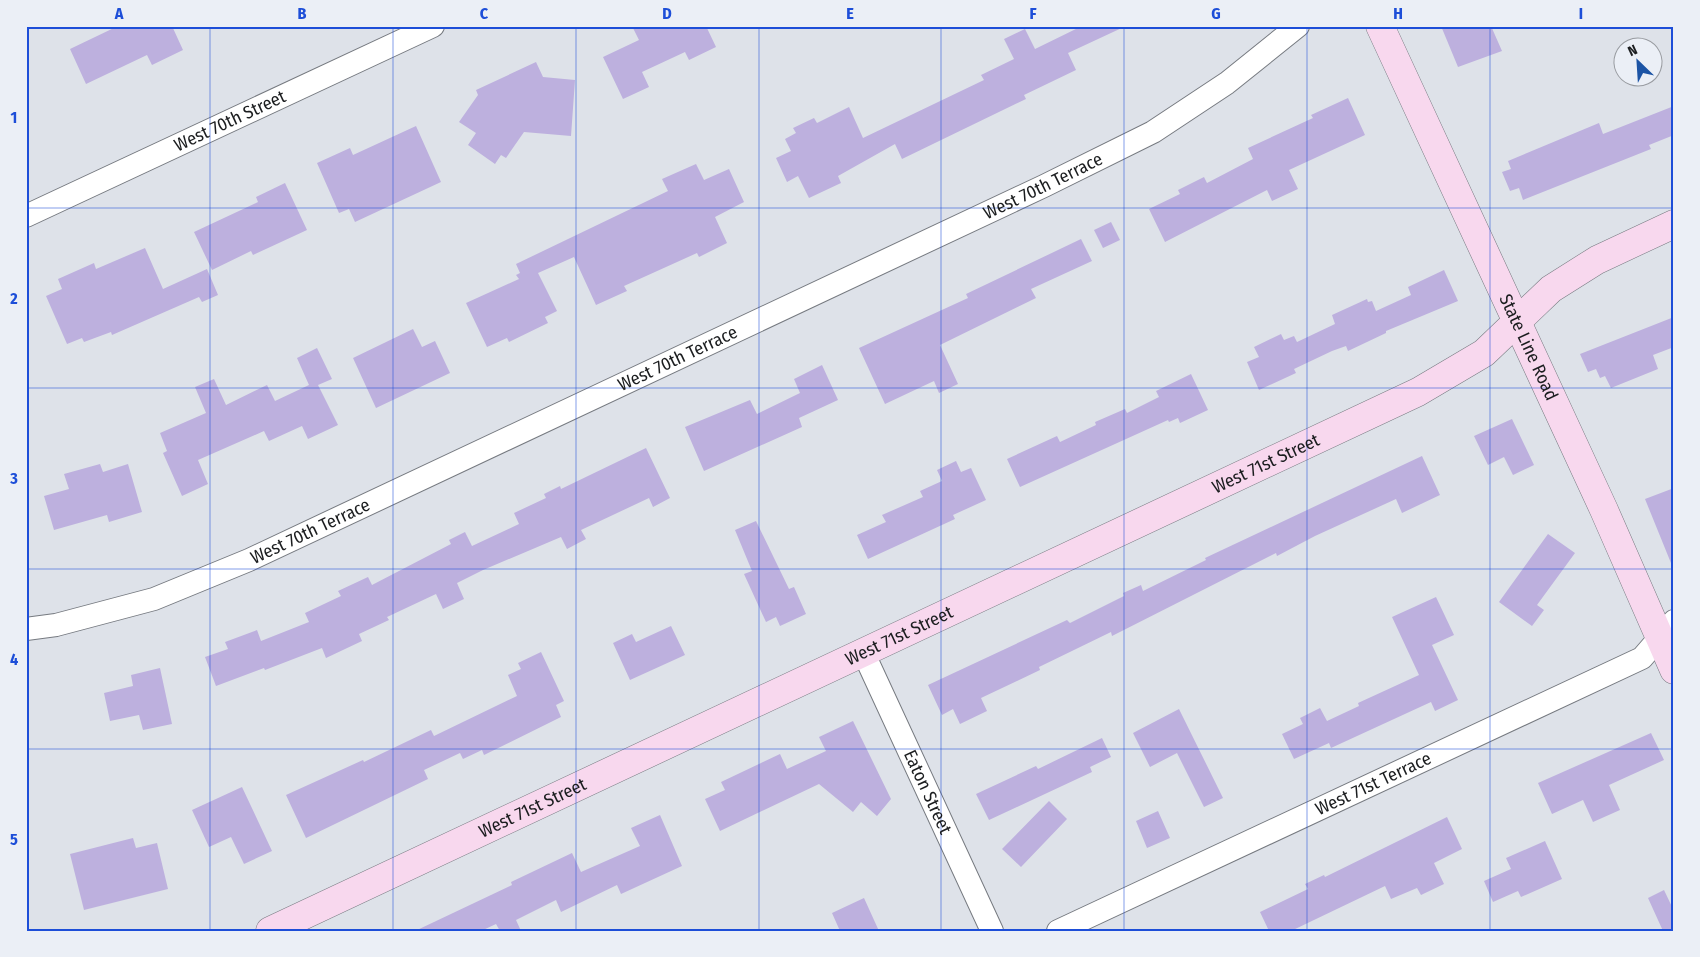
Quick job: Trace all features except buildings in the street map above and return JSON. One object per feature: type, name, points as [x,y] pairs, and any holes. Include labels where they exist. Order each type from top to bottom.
[{"type":"street","name":"West 70th Street","points":[[26,216],[433,26]]},
{"type":"street","name":"West 70th Terrace","points":[[26,629],[56,625],[154,599],[249,560],[1044,186],[1154,132],[1227,83],[1298,26]]},
{"type":"street","name":"State Line Road","points":[[1380,26],[1517,322],[1667,628],[1674,670]]},
{"type":"street","name":"West 71st Street","points":[[270,931],[864,654],[1418,392],[1484,353],[1551,289],[1597,260],[1674,224]]},
{"type":"street","name":"West 71st Terrace","points":[[1058,931],[1642,658],[1667,628]]},
{"type":"street","name":"Eaton Street","points":[[864,654],[992,931]]}]
